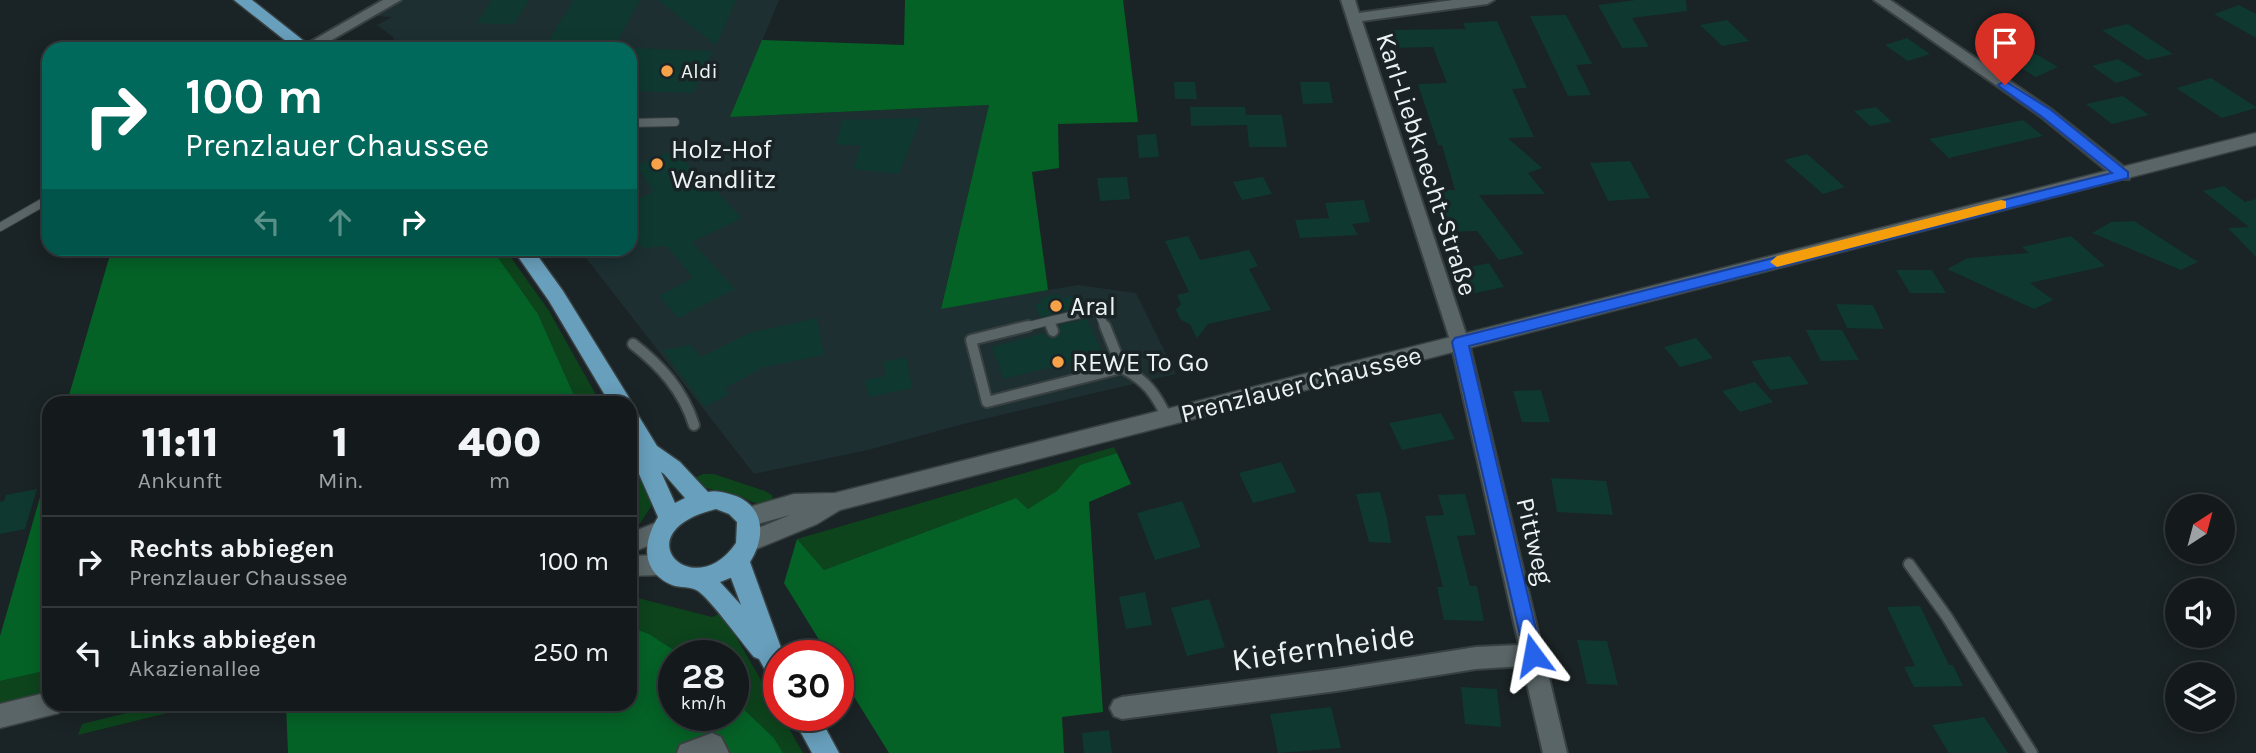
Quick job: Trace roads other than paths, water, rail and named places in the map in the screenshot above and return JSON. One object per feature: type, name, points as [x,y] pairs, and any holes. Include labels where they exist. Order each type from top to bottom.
[{"type":"main road","points":[[242,0],[296,42]]},
{"type":"main road","name":"Prenzlauer Chaussee","points":[[747,517],[794,504],[835,502],[2256,139]]},
{"type":"main road","points":[[528,256],[556,296],[616,396]]},
{"type":"main road","points":[[637,432],[649,452],[671,468],[702,501]]},
{"type":"main road","points":[[649,452],[650,474],[665,524],[656,543],[662,565],[672,573],[686,578],[702,578],[715,574],[743,551]]},
{"type":"main road","points":[[637,539],[665,524],[690,505],[702,501],[729,502],[740,508],[750,524],[743,551],[768,640]]},
{"type":"main road","name":"Prenzlauer Chaussee","points":[[743,551],[835,502]]},
{"type":"main road","points":[[637,566],[662,565]]},
{"type":"main road","points":[[702,578],[763,650]]},
{"type":"main road","points":[[0,716],[42,706]]},
{"type":"main road","points":[[814,731],[827,753]]},
{"type":"street","points":[[318,42],[394,0]]},
{"type":"street","name":"Karl-Liebknecht-Straße","points":[[1348,0],[1460,342]]},
{"type":"street","points":[[1354,18],[1411,7],[1437,7],[1487,0]]},
{"type":"street","points":[[1881,0],[2046,113],[2123,175]]},
{"type":"street","name":"Pittweg","points":[[1460,342],[1555,753]]},
{"type":"street","name":"Kiefernheide","points":[[1122,708],[1337,680],[1476,658],[1533,655]]},
{"type":"street","points":[[689,753],[714,749]]},
{"type":"lane","points":[[637,123],[675,122]]},
{"type":"lane","points":[[0,227],[42,203]]},
{"type":"lane","points":[[1122,369],[1098,310],[1051,326],[971,340],[987,402],[1122,369],[1139,375],[1154,387],[1167,418]]},
{"type":"lane","points":[[633,344],[658,363],[689,404],[694,425]]},
{"type":"lane","points":[[1909,564],[1947,617],[2032,753]]},
{"type":"place","name":"Aldi","points":[[667,71]]},
{"type":"place","name":"Holz-Hof Wandlitz","points":[[657,164]]},
{"type":"place","name":"Aral","points":[[1056,306]]},
{"type":"place","name":"REWE To Go","points":[[1058,362]]}]
